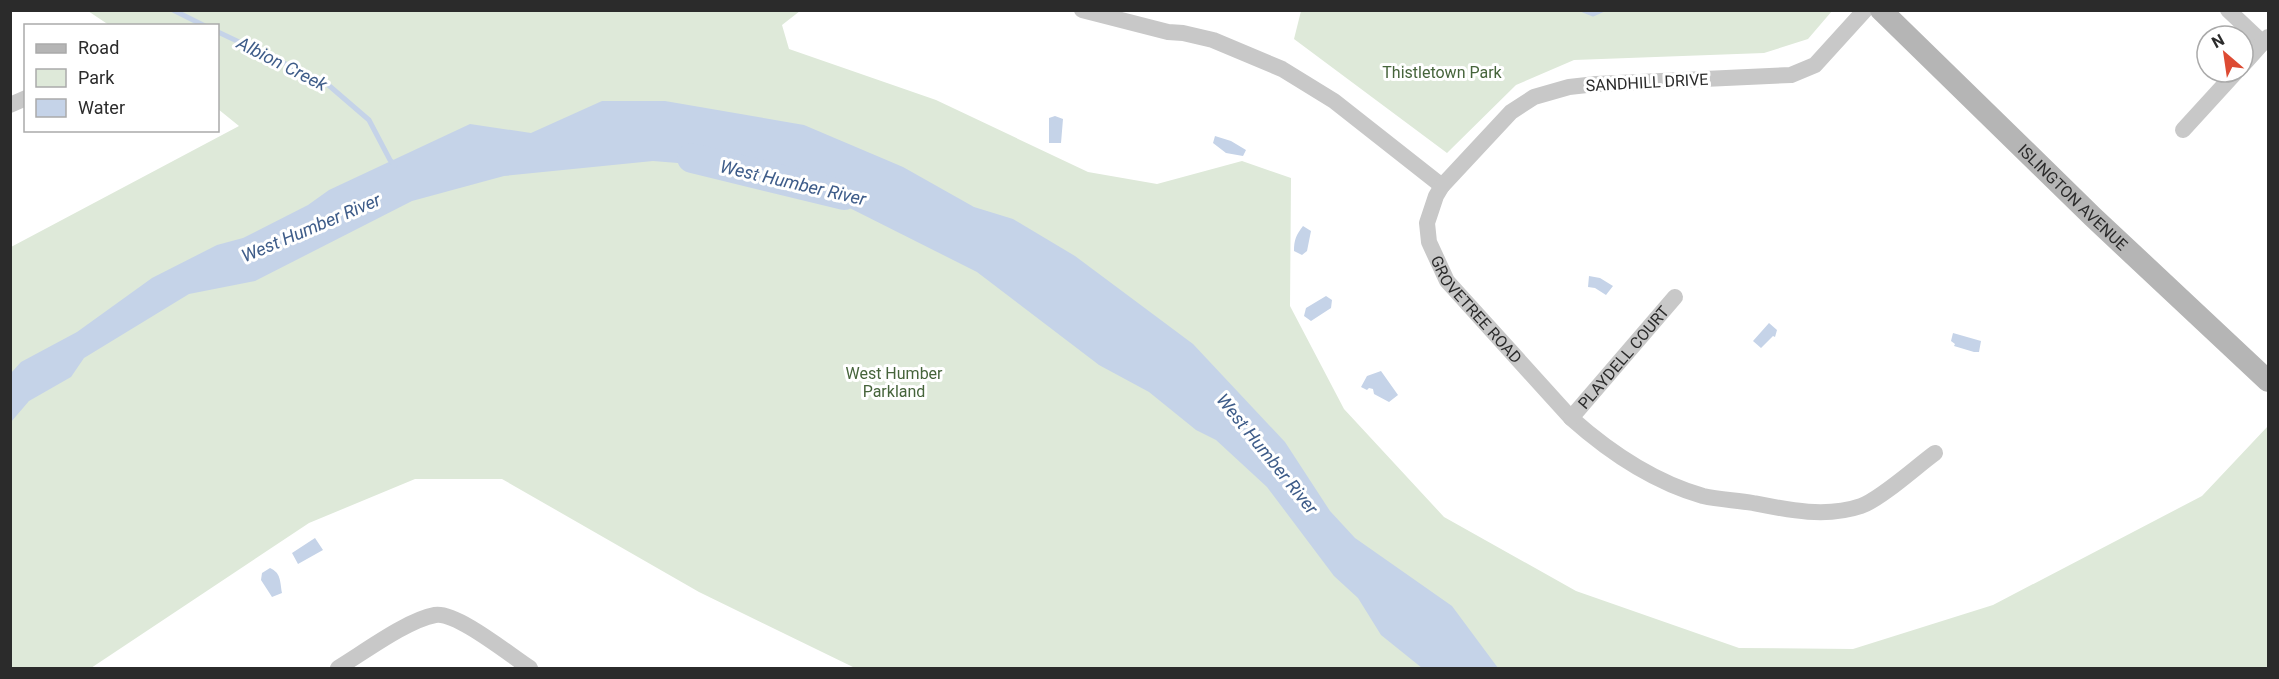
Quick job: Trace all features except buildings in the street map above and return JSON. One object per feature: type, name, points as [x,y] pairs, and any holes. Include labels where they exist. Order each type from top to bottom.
[{"type":"main road","name":"ISLINGTON AVENUE","points":[[1881,10],[2092,217],[2268,381]]},
{"type":"street","points":[[1082,10],[1168,32],[1213,40],[1282,69],[1343,108],[1442,186]]},
{"type":"street","name":"SANDHILL DRIVE","points":[[1442,186],[1503,119],[1534,97],[1569,87],[1596,84],[1791,75],[1815,65],[1864,10]]},
{"type":"street","points":[[2228,10],[2266,40],[2255,52]]},
{"type":"street","points":[[2183,130],[2225,84]]},
{"type":"street","points":[[10,105],[24,99]]},
{"type":"street","name":"GROVETREE ROAD","points":[[1442,186],[1436,196],[1427,223],[1429,242],[1447,281],[1571,418],[1628,462],[1704,496],[1803,511],[1835,512],[1863,505],[1935,453]]},
{"type":"street","name":"PLAYDELL COURT","points":[[1571,418],[1675,297]]},
{"type":"street","points":[[338,669],[409,625],[436,614],[460,620],[530,669]]},
{"type":"green space","name":"Thistletown Park","points":[[1301,10],[1832,11],[1808,39],[1764,53],[1574,60],[1516,85],[1447,153],[1294,39]]},
{"type":"green space","name":"West Humber Parkland","points":[[88,11],[800,11],[782,25],[789,49],[936,100],[1088,172],[1157,184],[1242,161],[1291,178],[1290,306],[1344,409],[1444,517],[1576,591],[1739,648],[1853,649],[1993,605],[2202,496],[2268,426],[2268,668],[855,668],[699,592],[502,479],[415,479],[309,523],[91,668],[11,668],[11,247],[239,126],[219,110],[219,24],[108,24]]},
{"type":"water","points":[[602,101],[665,101],[804,125],[903,167],[974,207],[1013,219],[1075,256],[1193,344],[1285,442],[1330,511],[1355,538],[1452,606],[1498,668],[1422,668],[1381,635],[1358,598],[1334,576],[1267,487],[1216,440],[1196,430],[1149,392],[1099,365],[977,272],[776,171],[653,161],[504,176],[412,201],[255,281],[189,294],[84,358],[71,377],[29,401],[11,422],[11,373],[21,362],[77,332],[152,278],[217,245],[243,238],[308,205],[329,190],[470,124],[531,133]]},
{"type":"water","points":[[1055,116],[1063,119],[1061,143],[1049,143],[1049,118]]},
{"type":"water","points":[[1215,136],[1231,141],[1246,150],[1243,156],[1226,153],[1213,143]]},
{"type":"water","points":[[1303,226],[1311,231],[1307,251],[1302,255],[1294,251],[1294,247]]},
{"type":"water","points":[[1589,276],[1600,278],[1613,286],[1606,295],[1595,288],[1588,287]]},
{"type":"water","points":[[1326,296],[1332,300],[1331,308],[1311,321],[1304,316],[1306,308]]},
{"type":"water","points":[[1769,323],[1777,330],[1775,337],[1773,336],[1761,348],[1753,341]]},
{"type":"water","points":[[1953,333],[1981,341],[1979,352],[1954,346],[1955,344],[1951,341]]},
{"type":"water","points":[[1381,371],[1398,395],[1389,402],[1374,394],[1373,389],[1367,390],[1361,387],[1367,376]]},
{"type":"water","points":[[315,538],[323,550],[298,564],[292,553]]},
{"type":"water","points":[[270,568],[278,575],[282,593],[272,597],[261,580],[262,573]]},
{"type":"waterway","name":"Albion Creek","points":[[173,10],[201,24]]},
{"type":"waterway","points":[[1583,10],[1593,14],[1602,10]]},
{"type":"waterway","name":"Albion Creek","points":[[219,32],[326,83],[369,120],[390,160],[395,165]]},
{"type":"waterway","name":"West Humber River","points":[[692,158],[844,195]]}]
